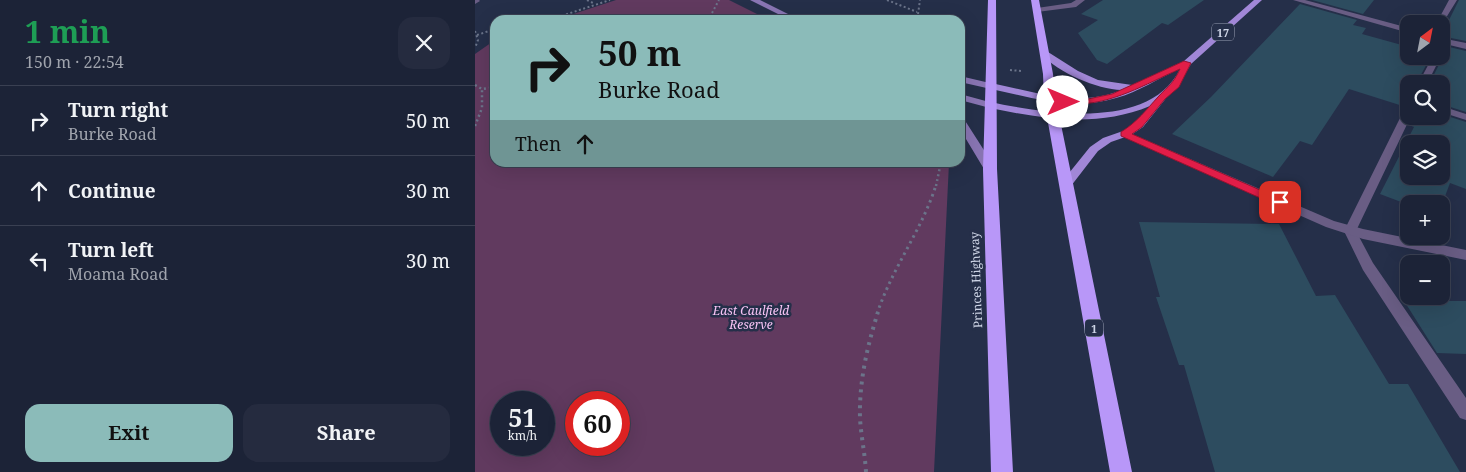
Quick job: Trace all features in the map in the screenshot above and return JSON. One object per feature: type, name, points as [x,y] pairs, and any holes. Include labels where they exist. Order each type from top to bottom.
[{"type":"highway","name":"Princes Highway","points":[[992,0],[990,168],[1002,472]]},
{"type":"highway","name":"1","points":[[1036,5],[1045,54],[1050,100],[1121,472]]},
{"type":"main road","name":"17","points":[[991,86],[1050,100],[1073,103],[1114,96],[1187,63],[1258,0]]},
{"type":"main road","points":[[1045,54],[1093,83],[1117,87],[1141,85]]},
{"type":"main road","name":"17","points":[[1067,183],[1094,148],[1125,134],[1139,125],[1176,85],[1187,63]]},
{"type":"main road","name":"17","points":[[991,105],[1054,116],[1106,116],[1120,114],[1162,98]]},
{"type":"street","points":[[754,0],[786,15]]},
{"type":"street","points":[[1036,5],[1073,5],[1081,0]]},
{"type":"street","points":[[1297,0],[1400,29]]},
{"type":"street","points":[[1445,15],[1453,0]]},
{"type":"street","points":[[1450,44],[1466,46]]},
{"type":"street","points":[[965,80],[991,86]]},
{"type":"street","points":[[965,98],[991,105]]},
{"type":"street","points":[[1450,112],[1466,117]]},
{"type":"street","points":[[1350,230],[1402,125]]},
{"type":"street","points":[[965,129],[990,168]]},
{"type":"street","points":[[1125,134],[1350,230],[1466,255]]},
{"type":"street","points":[[1350,230],[1368,266],[1466,412]]},
{"type":"path","points":[[587,0],[595,5]]},
{"type":"path","points":[[564,15],[610,0]]},
{"type":"path","points":[[711,14],[719,0]]},
{"type":"path","points":[[887,0],[918,13],[920,0]]},
{"type":"path","points":[[707,15],[724,15]]},
{"type":"path","points":[[477,35],[490,31]]},
{"type":"path","points":[[475,32],[478,40],[475,48]]},
{"type":"path","points":[[1010,70],[1021,71]]},
{"type":"path","points":[[475,85],[482,89],[490,88]]},
{"type":"path","points":[[475,126],[481,114],[484,101],[482,89]]},
{"type":"path","points":[[866,472],[860,419],[861,382],[877,316],[891,277],[931,201],[941,167]]},
{"type":"green space","points":[[616,0],[729,0],[759,15],[570,15]]},
{"type":"green space","name":"East Caulfield Reserve","points":[[490,44],[490,167],[949,167],[934,472],[475,472],[475,54]]},
{"type":"building","points":[[1103,0],[1204,0],[1168,25],[1162,23],[1107,64],[1097,60],[1078,33],[1098,20],[1081,14]]},
{"type":"building","points":[[1312,0],[1374,0],[1363,14]]},
{"type":"building","points":[[1459,0],[1466,0],[1466,41],[1450,38],[1450,18]]},
{"type":"building","points":[[1300,4],[1357,20],[1353,25],[1366,28],[1362,34],[1400,45],[1400,65],[1426,65],[1421,75],[1400,75],[1400,105],[1349,89],[1312,145],[1300,141],[1273,177],[1172,134],[1211,97]]},
{"type":"building","points":[[1450,47],[1466,51],[1466,112],[1450,107],[1450,75],[1434,75],[1439,65],[1450,65]]},
{"type":"building","points":[[1450,117],[1466,122],[1466,189],[1450,183],[1450,135],[1410,135],[1414,127],[1409,125],[1450,125]]},
{"type":"building","points":[[1400,155],[1400,185],[1449,185],[1446,195],[1400,195],[1400,202],[1380,194]]},
{"type":"building","points":[[1139,222],[1279,224],[1316,296],[1335,295],[1389,384],[1408,384],[1460,472],[1215,472],[1184,365],[1179,365],[1156,297],[1160,297]]},
{"type":"building","points":[[1450,301],[1466,301],[1466,354],[1437,353],[1407,305],[1450,305]]},
{"type":"route","points":[[1063,102],[1083,102],[1114,96],[1187,63],[1176,85],[1139,125],[1125,134],[1280,202]]}]
